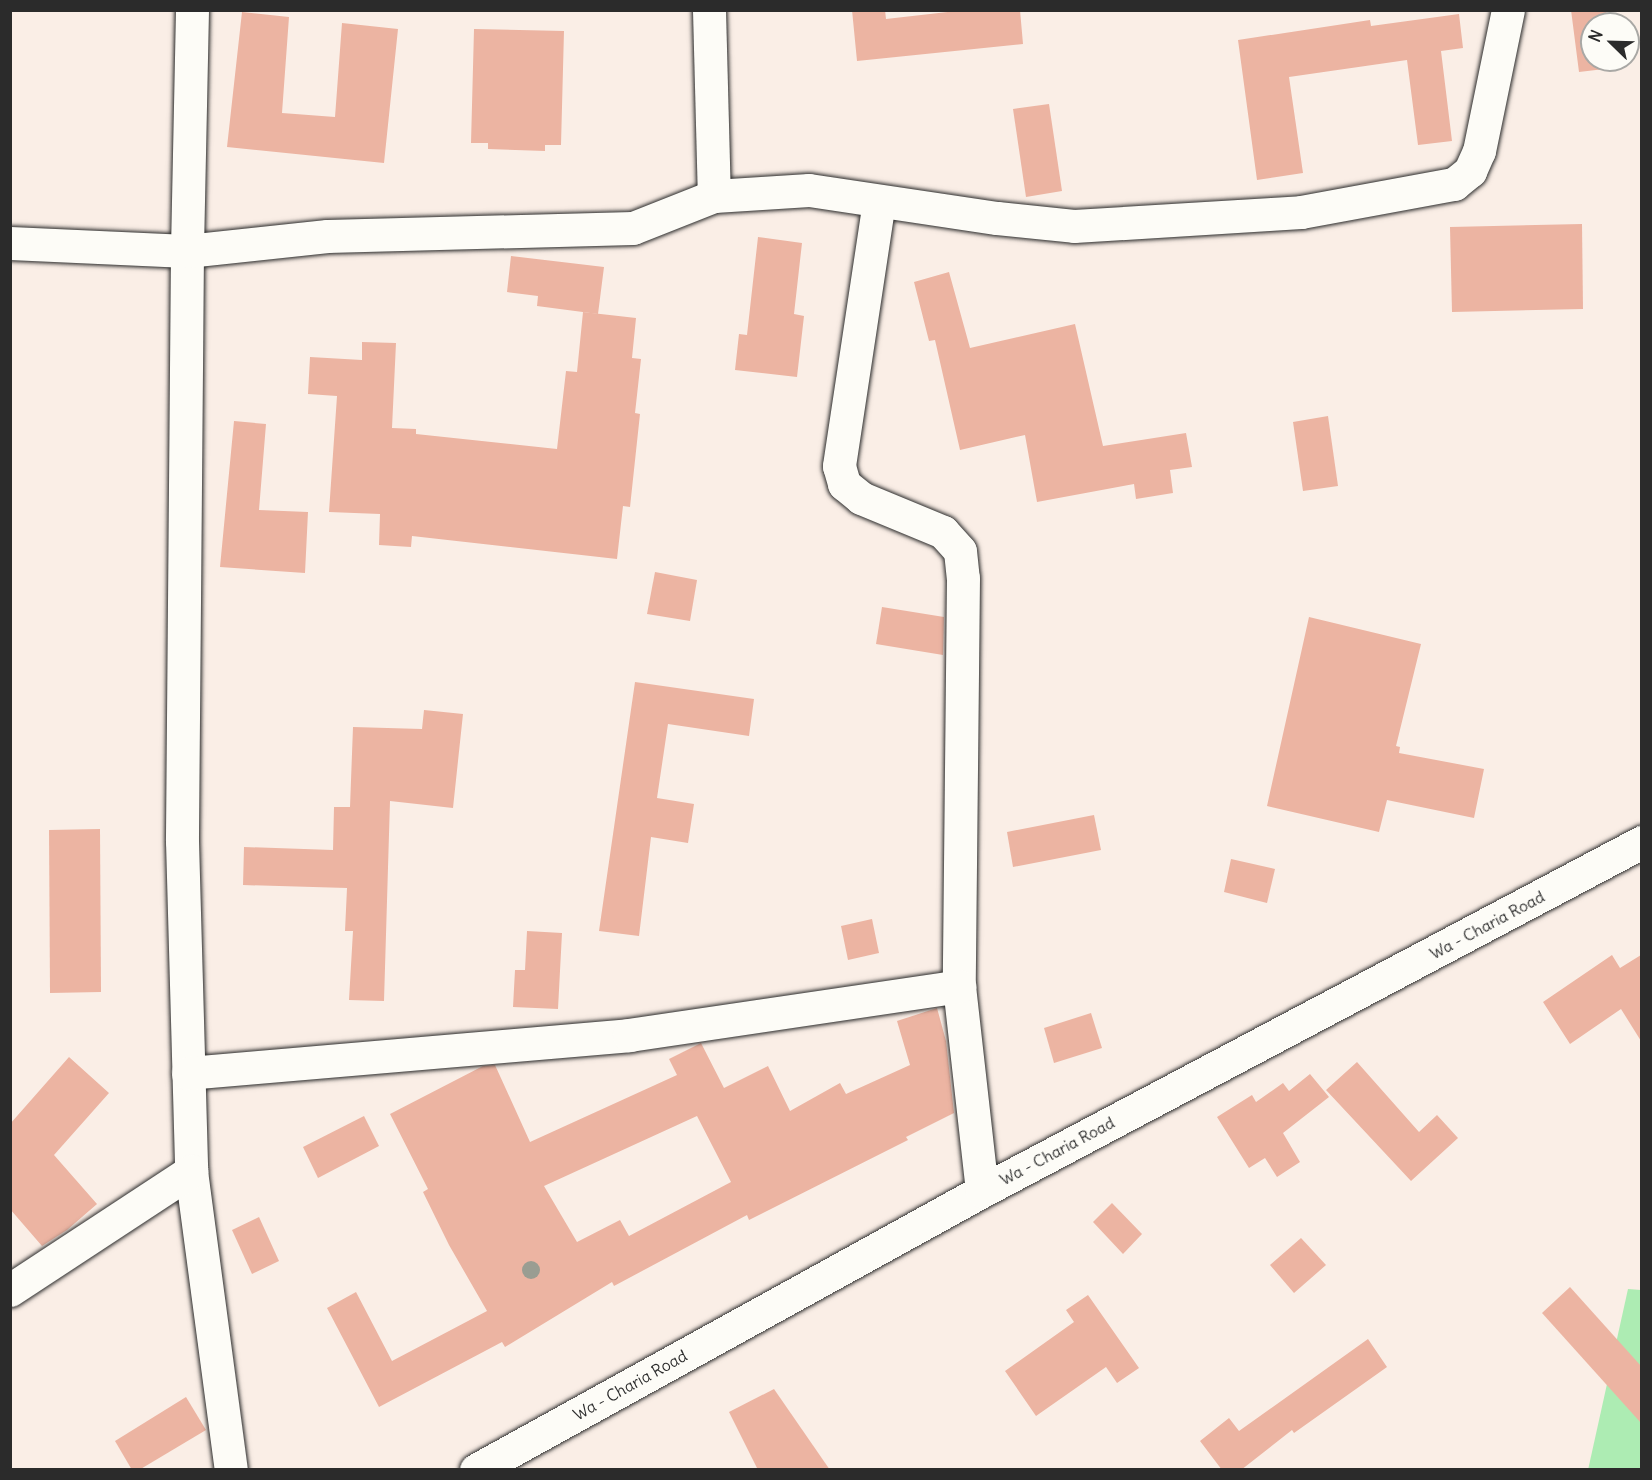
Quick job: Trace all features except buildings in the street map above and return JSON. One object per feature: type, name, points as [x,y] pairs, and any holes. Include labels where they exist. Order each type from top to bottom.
[{"type":"street","points":[[192,10],[187,251],[182,841],[188,1073],[191,1171],[231,1470]]},
{"type":"street","points":[[710,10],[714,196]]},
{"type":"street","points":[[10,243],[187,251],[327,236],[633,228],[714,196],[809,190],[997,218],[1074,226],[1301,212],[1455,184],[1470,171],[1479,151],[1508,10]]},
{"type":"street","points":[[879,201],[839,466],[844,484],[861,498],[943,532],[960,551],[963,578],[959,986],[982,1191]]},
{"type":"street","name":"Wa - Charia Road","points":[[476,1470],[982,1191],[1641,842]]},
{"type":"street","points":[[188,1073],[629,1035],[959,986]]},
{"type":"street","points":[[10,1290],[191,1171]]},
{"type":"green space","points":[[1628,1289],[1641,1290],[1641,1469],[1588,1470]]}]
